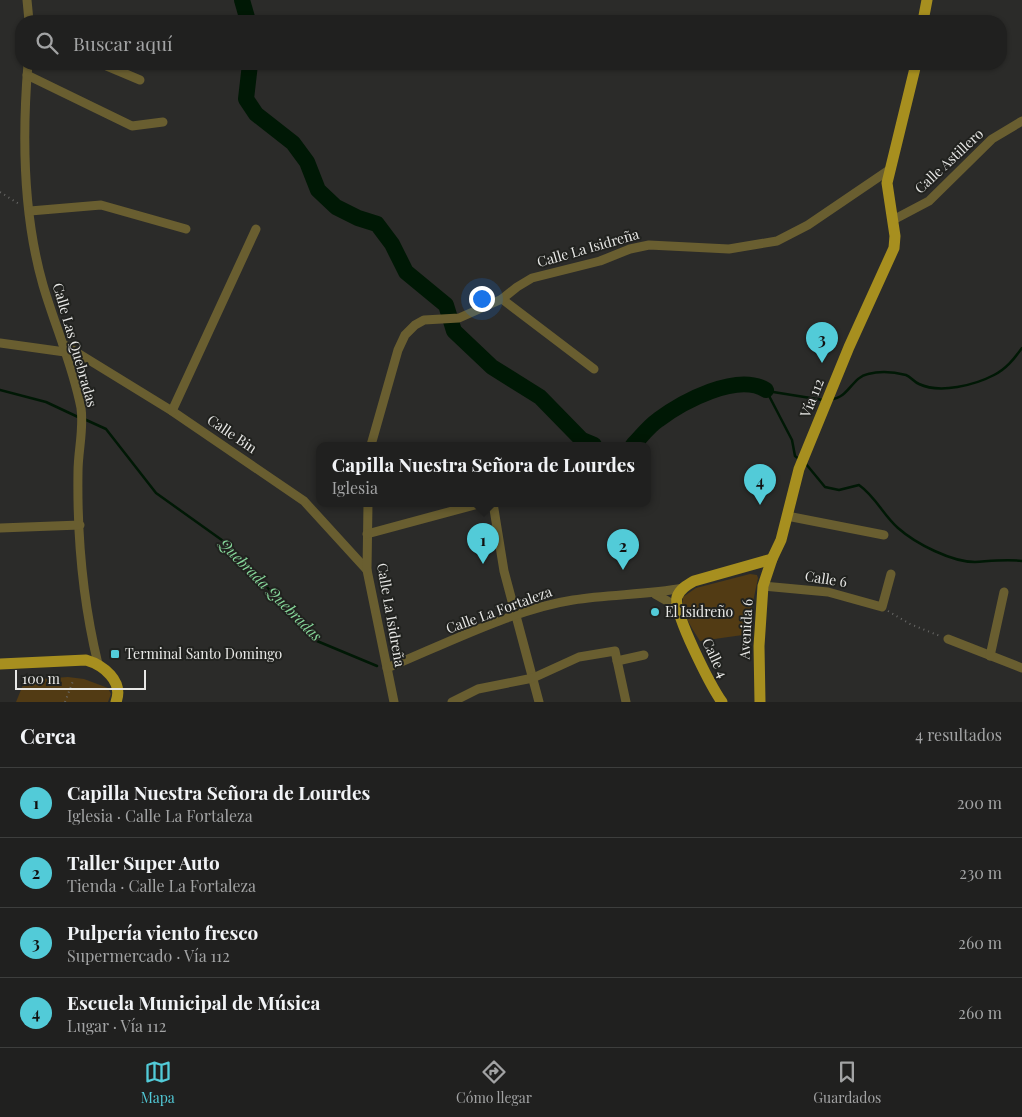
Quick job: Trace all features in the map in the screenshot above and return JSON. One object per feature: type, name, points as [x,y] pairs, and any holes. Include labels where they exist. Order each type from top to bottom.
[{"type":"main road","points":[[924,15],[927,0]]},
{"type":"main road","name":"Vía 112","points":[[772,559],[778,547],[804,455],[894,248],[893,220],[887,183],[914,70]]},
{"type":"main road","points":[[679,597],[694,581],[772,559]]},
{"type":"main road","name":"Avenida 6","points":[[760,702],[759,646],[764,586],[772,559]]},
{"type":"main road","points":[[746,566],[761,572],[764,586]]},
{"type":"main road","name":"Calle 4","points":[[679,597],[707,678],[722,702]]},
{"type":"main road","points":[[0,664],[86,660],[98,664],[109,672],[116,686],[116,702]]},
{"type":"street","points":[[27,0],[28,15]]},
{"type":"street","name":"Calle Las Quebradas","points":[[27,70],[24,137],[30,211],[43,285],[64,348],[81,409],[78,472],[80,525],[89,628],[98,664]]},
{"type":"street","points":[[116,70],[140,80]]},
{"type":"street","points":[[27,75],[132,126],[163,122]]},
{"type":"street","name":"Calle Astillero","points":[[893,220],[929,201],[992,139],[1022,121]]},
{"type":"street","name":"Calle La Isidreña","points":[[372,442],[398,350],[405,335],[415,325],[424,320],[459,318],[502,299],[516,287],[532,278],[600,261],[640,247],[649,245],[729,249],[778,240],[808,225],[889,170]]},
{"type":"street","points":[[30,211],[101,205],[186,229]]},
{"type":"street","points":[[172,411],[256,229]]},
{"type":"street","points":[[502,299],[594,369]]},
{"type":"street","points":[[0,343],[64,348]]},
{"type":"street","name":"Calle Bin","points":[[64,348],[172,411],[304,501],[367,570]]},
{"type":"street","name":"Calle La Isidreña","points":[[368,507],[367,570],[394,702]]},
{"type":"street","points":[[367,534],[467,507]]},
{"type":"street","points":[[494,507],[504,570],[539,702]]},
{"type":"street","points":[[787,516],[884,535]]},
{"type":"street","points":[[0,528],[80,525]]},
{"type":"street","points":[[882,607],[891,574]]},
{"type":"street","name":"Calle 6","points":[[764,586],[828,592],[882,607]]},
{"type":"street","points":[[990,656],[1004,592]]},
{"type":"street","points":[[655,594],[668,599],[679,597]]},
{"type":"street","name":"Calle La Fortaleza","points":[[387,668],[516,616],[573,600],[655,594],[679,597]]},
{"type":"street","points":[[948,639],[1022,668]]},
{"type":"street","points":[[452,702],[478,689],[533,678],[570,660],[594,653],[615,651],[626,702]]},
{"type":"street","points":[[617,661],[644,655]]},
{"type":"path","points":[[0,192],[30,211]]},
{"type":"path","points":[[882,607],[910,624],[948,639]]},
{"type":"path","points":[[64,702],[73,681]]},
{"type":"shaded area","points":[[750,574],[757,575],[758,578],[752,607],[750,634],[700,641],[685,615],[683,597],[696,588]]},
{"type":"shaded area","points":[[68,677],[84,679],[108,688],[111,694],[108,702],[16,702],[25,680]]},
{"type":"waterway","points":[[242,0],[246,15]]},
{"type":"waterway","points":[[249,70],[246,99],[256,114],[293,143],[307,162],[318,190],[336,207],[358,218],[377,224],[392,244],[406,272],[446,305],[454,331],[492,367],[540,397],[582,440],[587,442]]},
{"type":"waterway","points":[[831,399],[842,395],[863,376],[877,372],[906,375],[927,387],[947,388],[967,385],[998,373],[1010,363],[1022,348]]},
{"type":"waterway","points":[[636,442],[651,426],[668,413],[710,392],[740,385],[754,385],[766,390]]},
{"type":"waterway","name":"Quebrada Quebradas","points":[[0,390],[46,402],[78,417]]},
{"type":"waterway","points":[[766,390],[792,440],[795,456],[799,459]]},
{"type":"waterway","points":[[767,391],[823,400]]},
{"type":"waterway","name":"Quebrada Quebradas","points":[[84,419],[106,429],[156,493],[226,543],[317,641],[377,666]]},
{"type":"waterway","points":[[806,464],[825,487],[839,490],[859,485],[898,528],[914,540],[935,551],[966,561],[1022,561]]},
{"type":"place","name":"Pulpería viento fresco","points":[[822,363]]},
{"type":"place","name":"Escuela Municipal de Música","points":[[760,505]]},
{"type":"place","name":"Capilla Nuestra Señora de Lourdes","points":[[483,564]]},
{"type":"place","name":"Taller Super Auto","points":[[623,570]]},
{"type":"place","name":"El Isidreño","points":[[655,612]]},
{"type":"place","name":"Terminal Santo Domingo","points":[[115,654]]}]
